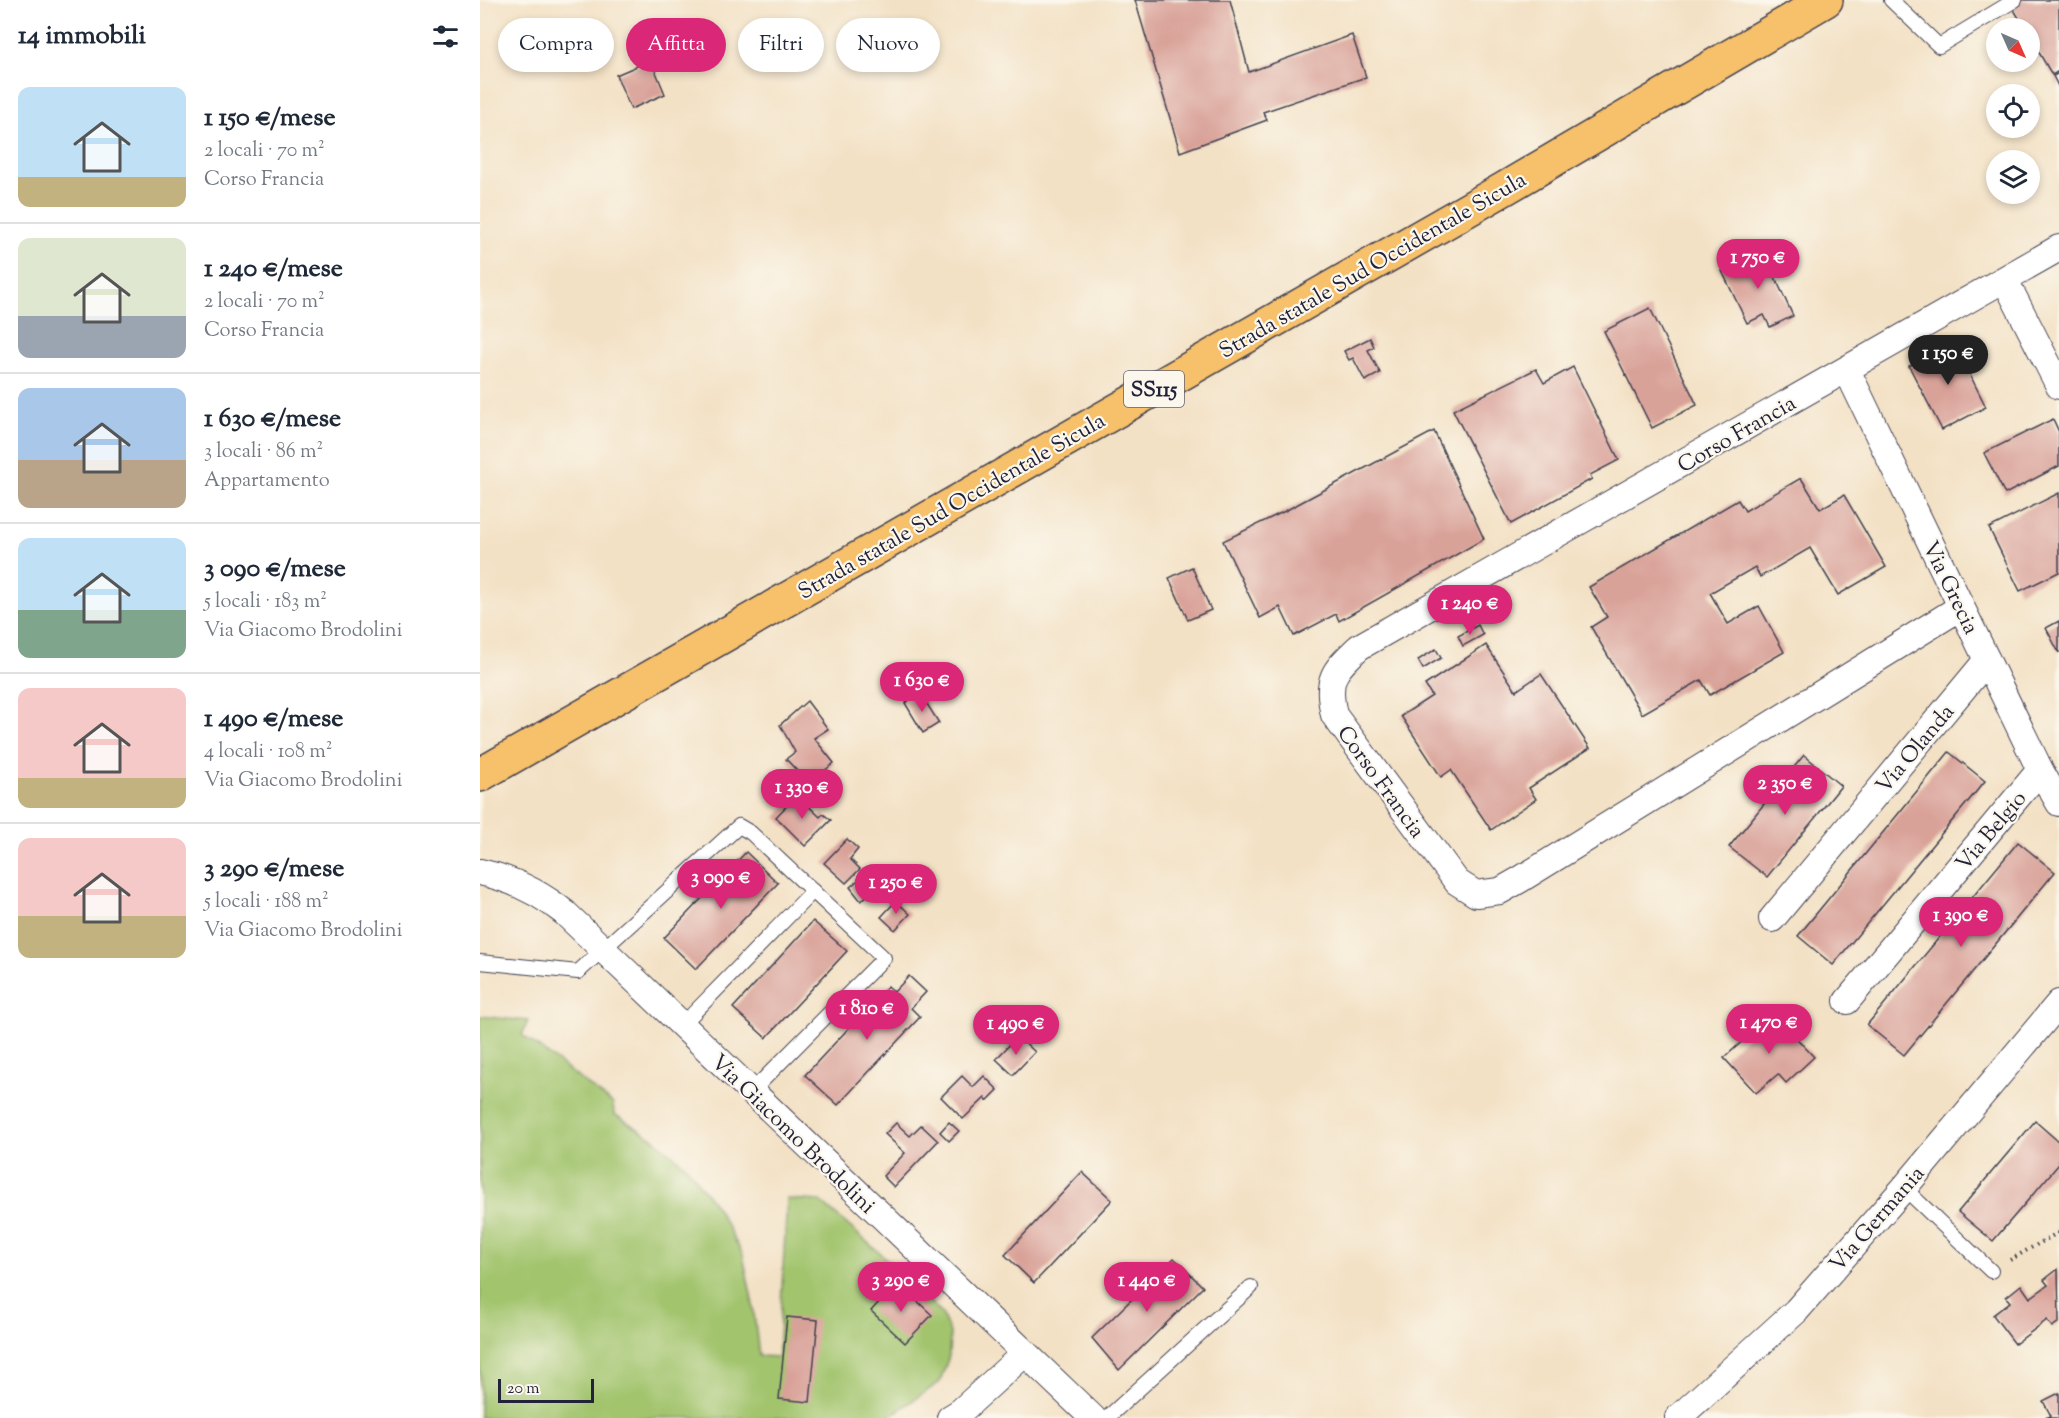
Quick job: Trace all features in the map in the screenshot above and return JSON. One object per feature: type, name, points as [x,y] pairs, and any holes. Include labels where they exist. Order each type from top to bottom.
[{"type":"main road","name":"Strada statale Sud Occidentale Sicula","points":[[480,775],[1502,190],[1826,0]]},
{"type":"street","name":"Corso Francia","points":[[1961,606],[1500,891],[1476,894],[1457,882],[1334,715],[1329,692],[1337,669],[1359,647],[2059,248]]},
{"type":"street","points":[[2005,280],[2059,386]]},
{"type":"street","name":"Via Grecia","points":[[1847,370],[2040,770],[2059,803]]},
{"type":"street","name":"Via Olanda","points":[[1772,919],[1987,660]]},
{"type":"street","name":"Via Belgio","points":[[1847,1001],[2040,770]]},
{"type":"street","name":"Via Giacomo Brodolini","points":[[480,872],[523,885],[545,897],[565,913],[1093,1418]]},
{"type":"street","name":"Via Germania","points":[[1678,1418],[1796,1311],[1904,1188],[2059,1003]]},
{"type":"street","points":[[950,1418],[960,1412],[1024,1354]]},
{"type":"lane","points":[[1891,0],[1939,46],[2015,0]]},
{"type":"lane","points":[[480,962],[578,972],[739,826],[751,833],[884,958],[751,1092]]},
{"type":"lane","points":[[682,1025],[813,891]]},
{"type":"lane","points":[[1904,1188],[1991,1271]]},
{"type":"lane","points":[[1107,1418],[1251,1287]]},
{"type":"path","points":[[1991,1271],[2059,1232]]},
{"type":"green space","points":[[480,1016],[528,1021],[522,1035],[613,1104],[614,1114],[653,1138],[687,1167],[717,1208],[743,1255],[753,1305],[759,1356],[778,1357],[787,1199],[820,1201],[906,1276],[942,1314],[950,1333],[949,1356],[940,1382],[887,1418],[480,1418]]},
{"type":"building","points":[[1135,0],[1230,0],[1249,72],[1352,35],[1366,77],[1263,112],[1267,120],[1180,152]]},
{"type":"building","points":[[2008,0],[2059,0],[2059,71],[2052,75],[2040,54],[2040,18],[2019,18]]},
{"type":"building","points":[[626,71],[656,72],[665,94],[631,109],[616,75]]},
{"type":"building","points":[[2059,73],[2059,88],[2053,76]]},
{"type":"building","points":[[1763,251],[1793,316],[1770,327],[1764,315],[1747,323],[1722,271]]},
{"type":"building","points":[[1650,308],[1697,405],[1652,428],[1604,331]]},
{"type":"building","points":[[1370,338],[1374,347],[1368,350],[1380,373],[1365,381],[1353,358],[1349,360],[1344,351]]},
{"type":"building","points":[[1954,343],[1986,407],[1942,430],[1909,366]]},
{"type":"building","points":[[1573,367],[1619,460],[1590,475],[1592,479],[1511,524],[1453,410],[1536,369],[1544,383]]},
{"type":"building","points":[[2053,419],[2059,432],[2059,466],[2005,494],[1984,453]]},
{"type":"building","points":[[1434,431],[1484,539],[1339,621],[1336,614],[1294,636],[1280,607],[1260,618],[1223,541],[1285,511]]},
{"type":"building","points":[[1801,478],[1820,509],[1844,495],[1886,567],[1838,595],[1810,548],[1760,577],[1755,567],[1710,593],[1728,624],[1759,606],[1784,652],[1710,695],[1701,680],[1642,714],[1591,627],[1607,617],[1589,587],[1738,500],[1745,511]]},
{"type":"building","points":[[2059,493],[2059,572],[2020,591],[1989,528]]},
{"type":"building","points":[[1192,567],[1211,610],[1188,620],[1169,578]]},
{"type":"building","points":[[2059,621],[2059,653],[2046,628]]},
{"type":"building","points":[[1478,625],[1483,635],[1463,646],[1458,636]]},
{"type":"building","points":[[1486,645],[1516,691],[1541,674],[1590,748],[1529,788],[1536,799],[1491,830],[1451,770],[1441,777],[1401,716],[1432,696],[1425,685]]},
{"type":"building","points":[[1436,649],[1441,658],[1423,669],[1418,660]]},
{"type":"building","points":[[920,693],[939,723],[923,733],[905,703]]},
{"type":"building","points":[[807,701],[828,729],[814,738],[834,763],[798,792],[789,781],[799,773],[786,759],[795,752],[780,725]]},
{"type":"building","points":[[1949,752],[1985,781],[1833,965],[1798,936]]},
{"type":"building","points":[[1804,755],[1841,786],[1767,877],[1729,847]]},
{"type":"building","points":[[797,795],[820,817],[823,814],[831,820],[805,846],[776,817]]},
{"type":"building","points":[[847,839],[858,849],[850,859],[860,869],[846,883],[824,863]]},
{"type":"building","points":[[2018,842],[2055,872],[1904,1055],[1867,1025]]},
{"type":"building","points":[[746,852],[778,883],[696,969],[664,938]]},
{"type":"building","points":[[864,875],[872,884],[867,889],[870,893],[861,901],[850,887]]},
{"type":"building","points":[[896,901],[910,914],[895,930],[881,917]]},
{"type":"building","points":[[813,921],[847,951],[766,1038],[733,1008]]},
{"type":"building","points":[[909,976],[926,992],[911,1008],[920,1017],[838,1105],[805,1075],[888,986],[894,992]]},
{"type":"building","points":[[1773,1013],[1814,1057],[1786,1083],[1778,1074],[1756,1093],[1724,1058]]},
{"type":"building","points":[[1018,1036],[1035,1052],[1013,1075],[996,1059]]},
{"type":"building","points":[[962,1076],[973,1087],[984,1076],[998,1090],[987,1101],[985,1098],[963,1119],[941,1097]]},
{"type":"building","points":[[2035,1121],[2059,1142],[2059,1164],[1993,1241],[1958,1212]]},
{"type":"building","points":[[949,1122],[959,1131],[949,1141],[940,1132]]},
{"type":"building","points":[[896,1123],[910,1136],[921,1125],[938,1141],[894,1187],[883,1176],[905,1153],[885,1134]]},
{"type":"building","points":[[1082,1172],[1112,1200],[1034,1283],[1005,1255]]},
{"type":"building","points":[[1174,1258],[1203,1287],[1119,1370],[1092,1338]]},
{"type":"building","points":[[2058,1269],[2059,1322],[2052,1327],[2047,1320],[2015,1344],[1993,1315],[2010,1302],[2006,1297],[2021,1285],[2030,1298],[2048,1285],[2044,1280]]},
{"type":"building","points":[[897,1282],[932,1315],[905,1343],[871,1311]]},
{"type":"building","points":[[787,1317],[818,1320],[810,1402],[779,1399]]},
{"type":"building","points":[[2059,1393],[2059,1418],[2045,1418],[2051,1416],[2043,1401]]}]
